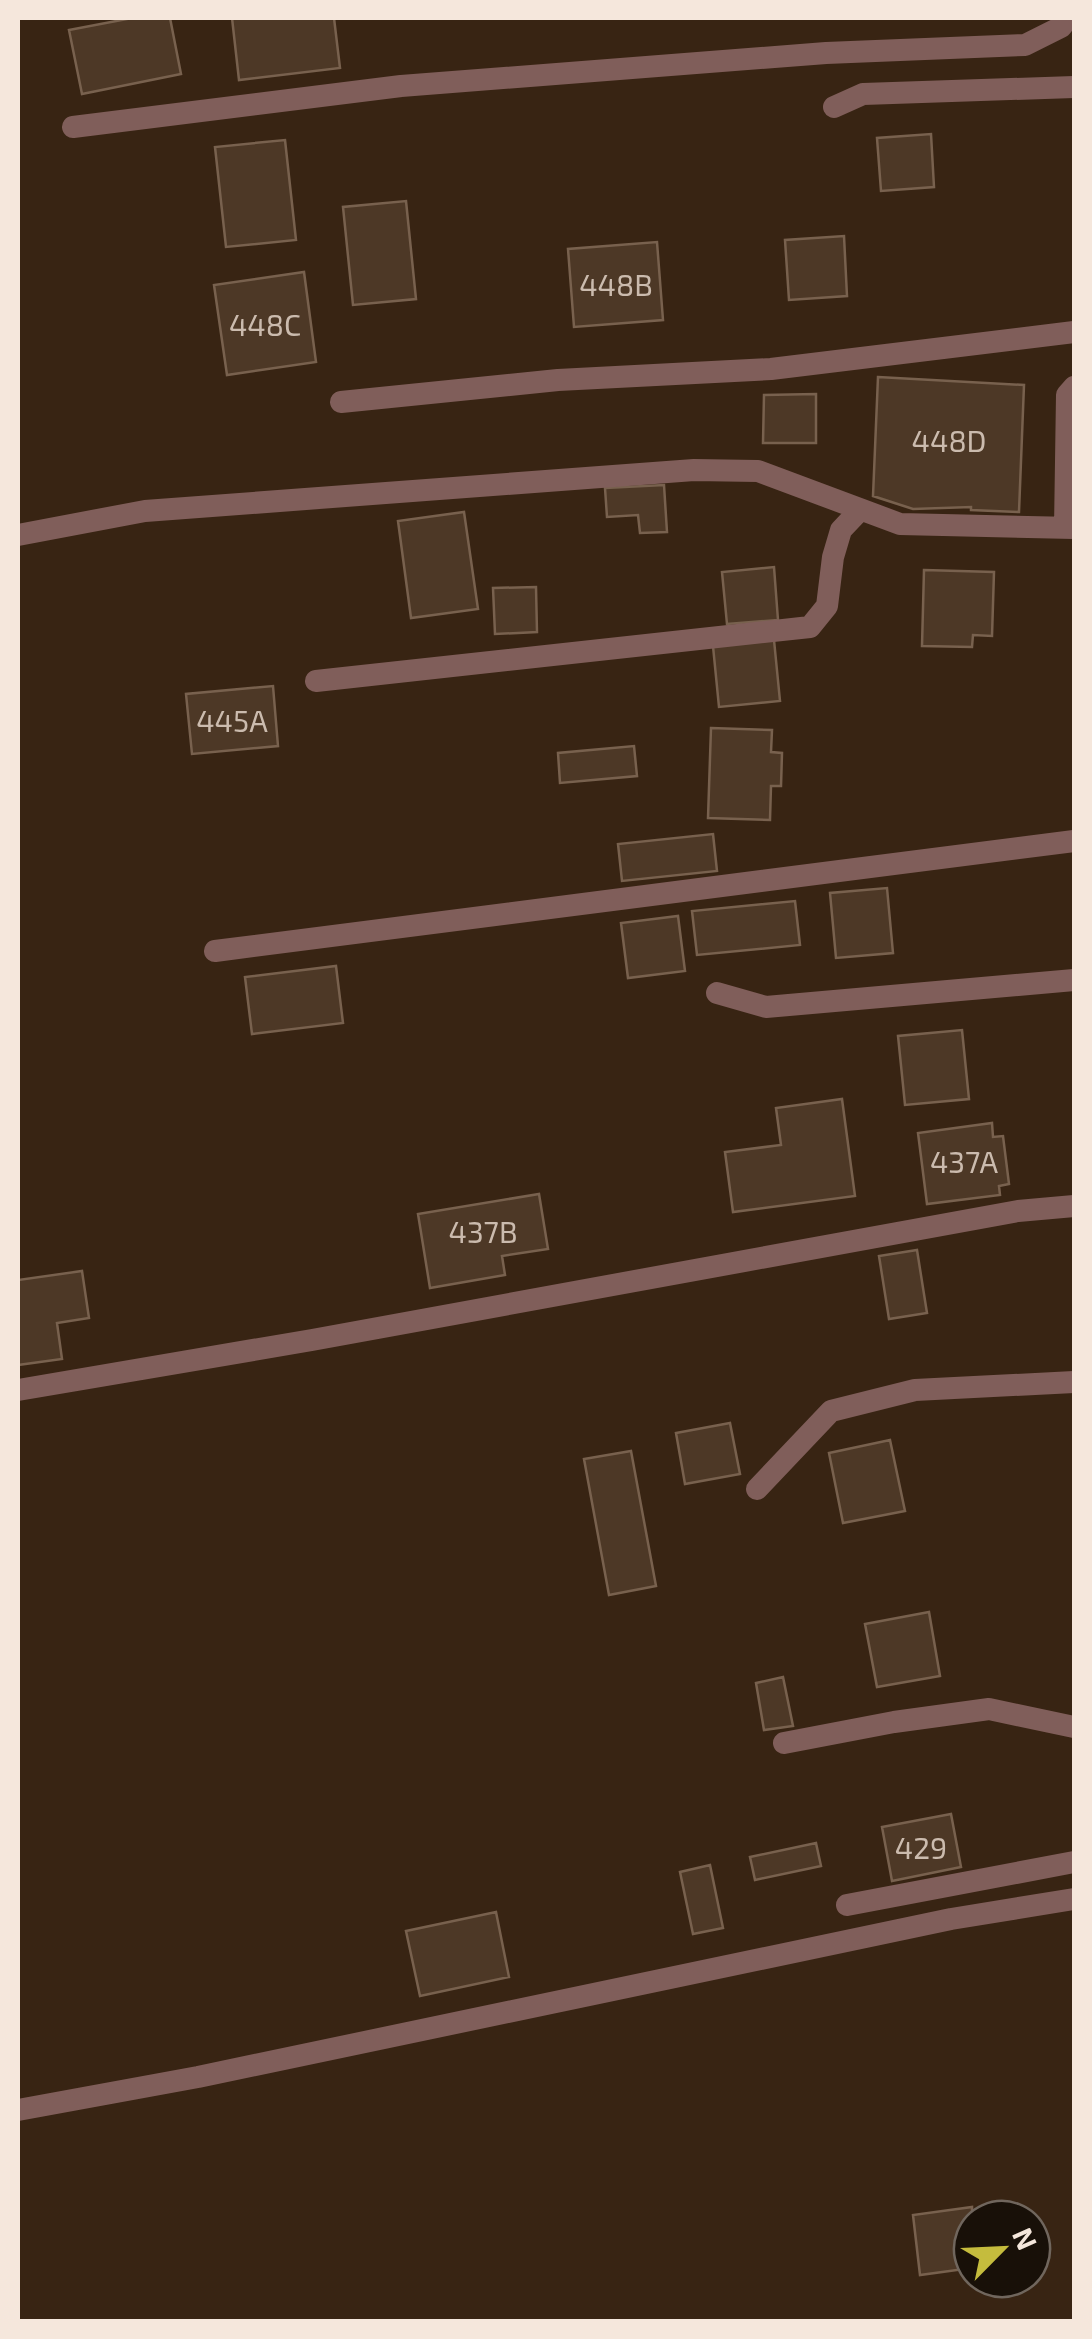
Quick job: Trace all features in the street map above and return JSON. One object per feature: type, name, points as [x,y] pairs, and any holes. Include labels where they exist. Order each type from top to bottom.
[{"type":"lane","points":[[72,127],[401,86],[826,54],[1024,45],[1062,27],[1068,18]]},
{"type":"lane","points":[[834,106],[863,94],[1074,87]]},
{"type":"lane","points":[[342,402],[558,380],[771,369],[1074,332]]},
{"type":"lane","points":[[18,535],[144,511],[694,470],[758,470],[900,524],[1070,528],[1067,396],[1074,387]]},
{"type":"lane","points":[[316,681],[810,627],[828,606],[841,530],[860,510]]},
{"type":"lane","points":[[215,951],[1074,841]]},
{"type":"lane","points":[[717,993],[766,1006],[1074,980]]},
{"type":"lane","points":[[18,1390],[1018,1211],[1074,1206]]},
{"type":"lane","points":[[757,1490],[832,1411],[915,1390],[1074,1382]]},
{"type":"lane","points":[[784,1743],[990,1708],[1074,1726]]},
{"type":"lane","points":[[847,1905],[1074,1862]]},
{"type":"lane","points":[[18,2110],[198,2077],[950,1920],[1074,1898]]},
{"type":"building","points":[[132,18],[170,18],[181,74],[82,94],[69,30]]},
{"type":"building","points":[[232,18],[334,18],[340,68],[239,80]]},
{"type":"building","points":[[931,134],[934,187],[881,191],[877,138]]},
{"type":"building","points":[[285,140],[296,240],[226,247],[215,147]]},
{"type":"building","points":[[406,201],[416,299],[353,305],[343,207]]},
{"type":"building","points":[[844,236],[847,296],[789,300],[785,240]]},
{"type":"building","points":[[657,242],[663,320],[574,327],[568,249]]},
{"type":"building","points":[[304,272],[316,362],[227,375],[214,285]]},
{"type":"building","points":[[878,377],[1024,385],[1019,512],[971,507],[913,509],[873,496]]},
{"type":"building","points":[[816,394],[816,443],[763,443],[764,395]]},
{"type":"building","points":[[664,485],[667,532],[640,533],[638,515],[607,517],[605,488]]},
{"type":"building","points":[[464,512],[478,609],[411,618],[398,521]]},
{"type":"building","points":[[774,567],[778,620],[727,624],[722,572]]},
{"type":"building","points":[[924,570],[994,572],[992,636],[973,635],[972,647],[922,646]]},
{"type":"building","points":[[536,587],[537,632],[495,634],[493,588]]},
{"type":"building","points":[[774,640],[780,701],[719,707],[713,646]]},
{"type":"building","points":[[273,686],[278,746],[192,754],[186,694]]},
{"type":"building","points":[[711,728],[772,730],[771,752],[782,753],[781,786],[771,786],[770,820],[708,818]]},
{"type":"building","points":[[634,746],[637,776],[560,783],[558,753]]},
{"type":"building","points":[[713,834],[717,871],[622,881],[618,844]]},
{"type":"building","points":[[887,888],[893,953],[836,958],[830,893]]},
{"type":"building","points":[[795,901],[800,945],[697,955],[692,911]]},
{"type":"building","points":[[678,916],[685,971],[628,978],[621,923]]},
{"type":"building","points":[[336,966],[343,1023],[252,1034],[245,977]]},
{"type":"building","points":[[962,1030],[969,1099],[905,1105],[898,1036]]},
{"type":"building","points":[[842,1099],[855,1196],[733,1212],[725,1152],[781,1145],[776,1108]]},
{"type":"building","points":[[992,1123],[993,1137],[1003,1136],[1009,1184],[999,1186],[1000,1195],[927,1204],[918,1133]]},
{"type":"building","points":[[539,1194],[548,1249],[502,1256],[505,1275],[430,1288],[418,1214]]},
{"type":"building","points":[[917,1250],[927,1313],[889,1319],[879,1256]]},
{"type":"building","points":[[82,1271],[89,1318],[57,1323],[62,1359],[18,1365],[18,1280]]},
{"type":"building","points":[[730,1423],[740,1474],[685,1484],[676,1433]]},
{"type":"building","points":[[890,1440],[905,1511],[843,1523],[829,1453]]},
{"type":"building","points":[[631,1451],[656,1586],[609,1595],[584,1459]]},
{"type":"building","points":[[929,1612],[940,1676],[877,1687],[865,1624]]},
{"type":"building","points":[[783,1677],[793,1726],[764,1730],[756,1683]]},
{"type":"building","points":[[951,1814],[961,1867],[892,1881],[882,1827]]},
{"type":"building","points":[[816,1843],[821,1866],[755,1880],[750,1857]]},
{"type":"building","points":[[710,1865],[723,1928],[693,1934],[680,1872]]},
{"type":"building","points":[[496,1912],[509,1977],[420,1996],[406,1931]]},
{"type":"building","points":[[952,2210],[952,2271],[920,2275],[913,2215]]}]
